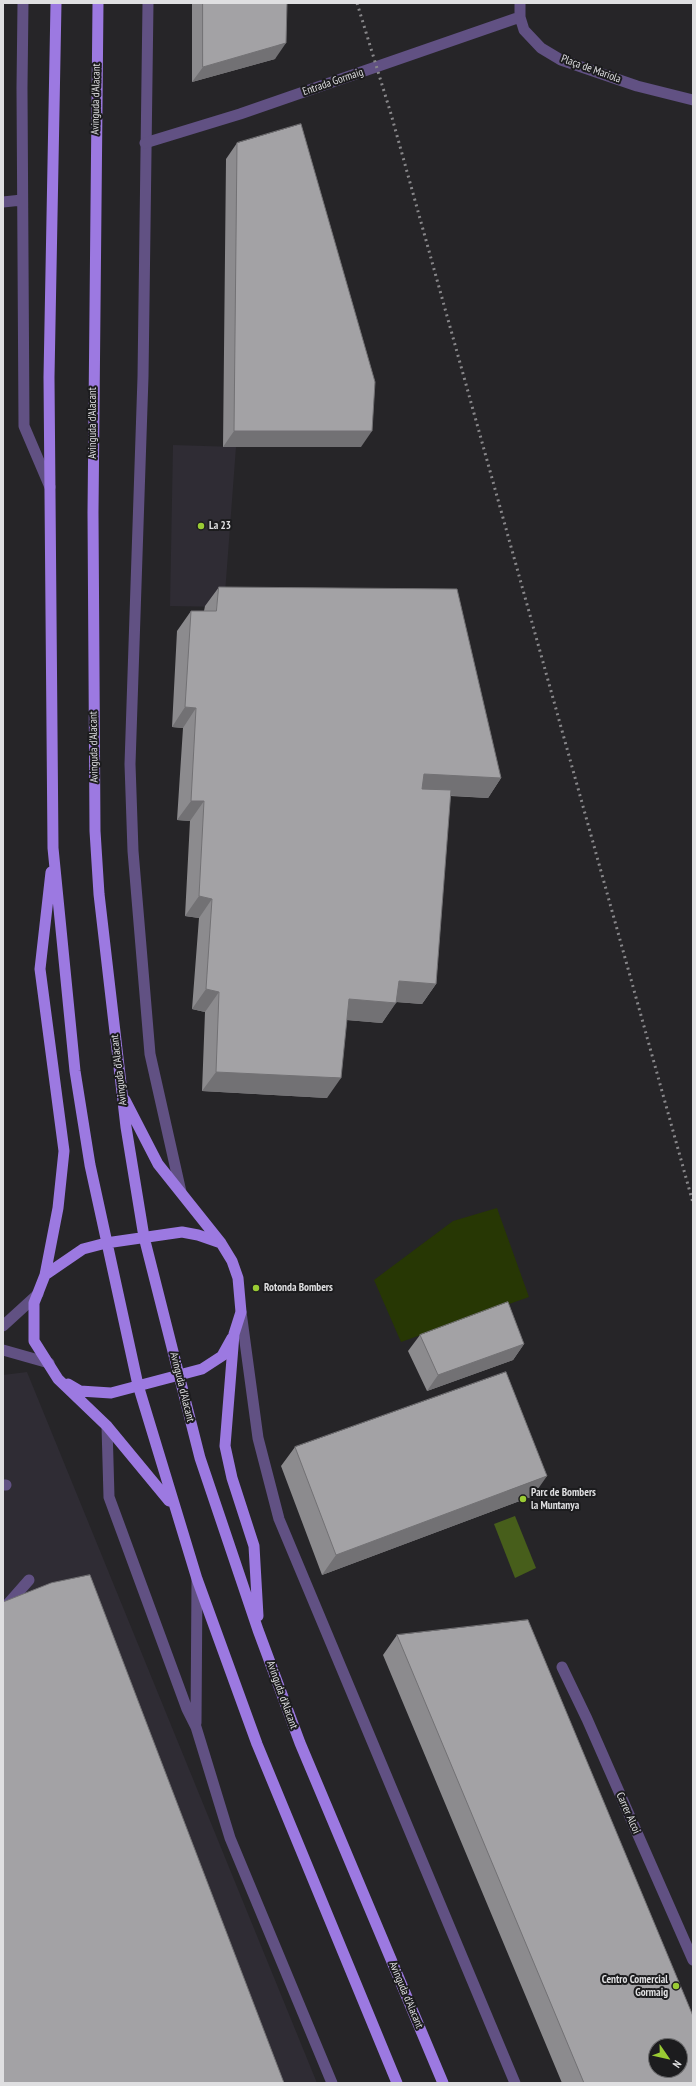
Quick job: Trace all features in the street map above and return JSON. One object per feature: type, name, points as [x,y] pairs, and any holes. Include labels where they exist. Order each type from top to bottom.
[{"type":"main road","points":[[56,3],[49,377],[54,848],[75,1071],[90,1165],[138,1385],[173,1506],[197,1579],[257,1744],[397,2083]]},
{"type":"main road","name":"Avinguda d'Alacant","points":[[98,3],[93,496],[95,831],[98,894],[121,1092],[144,1237],[200,1458],[258,1630],[300,1743],[443,2083]]},
{"type":"main road","points":[[54,848],[40,969],[64,1150],[58,1208],[45,1275],[34,1303],[34,1341],[58,1379],[107,1426],[173,1506]]},
{"type":"main road","points":[[58,1379],[80,1391],[111,1393],[202,1369],[222,1356],[234,1334],[241,1312],[238,1278],[232,1261],[182,1192],[158,1164],[121,1092]]},
{"type":"main road","points":[[45,1275],[83,1249],[106,1243],[182,1232],[198,1235],[220,1243]]},
{"type":"main road","points":[[234,1334],[225,1446],[232,1478],[254,1546],[258,1630]]},
{"type":"street","points":[[23,3],[22,200],[24,426],[50,487]]},
{"type":"street","points":[[148,3],[143,377],[130,764],[133,850],[150,1054],[182,1192]]},
{"type":"street","name":"Plaça de Mariola","points":[[520,3],[520,17],[524,30],[541,48],[561,60],[637,86],[693,100]]},
{"type":"street","name":"Entrada Gormaig","points":[[145,143],[240,114],[520,17]]},
{"type":"street","points":[[3,202],[22,200]]},
{"type":"street","points":[[3,1326],[38,1294]]},
{"type":"street","points":[[241,1312],[258,1438],[279,1519],[515,2083]]},
{"type":"street","points":[[3,1350],[49,1363]]},
{"type":"street","points":[[107,1426],[110,1497],[187,1708],[196,1727],[230,1838],[332,2083]]},
{"type":"street","points":[[196,1727],[197,1579]]},
{"type":"street","points":[[3,1606],[7,1605],[29,1580]]},
{"type":"street","name":"Carrer Alcoi","points":[[562,1667],[587,1719],[693,1960]]},
{"type":"shaded area","name":"La 23","points":[[173,445],[236,447],[224,607],[170,606]]},
{"type":"shaded area","points":[[497,1208],[529,1297],[401,1342],[374,1280],[453,1221]]},
{"type":"shaded area","points":[[27,1372],[317,2083],[3,2083],[3,1375]]},
{"type":"shaded area","points":[[515,1516],[536,1568],[515,1578],[494,1524]]},
{"type":"building","points":[[203,3],[287,3],[286,43],[203,67]]},
{"type":"building","points":[[301,124],[375,382],[372,431],[234,431],[237,143]]},
{"type":"building","points":[[219,587],[457,589],[501,778],[424,774],[422,789],[451,790],[436,984],[399,981],[396,1003],[349,999],[341,1078],[216,1072],[219,992],[206,989],[212,899],[199,896],[204,801],[191,801],[196,708],[185,707],[191,611],[216,611]]},
{"type":"building","points":[[508,1302],[524,1344],[438,1375],[420,1335]]},
{"type":"building","points":[[506,1372],[547,1476],[336,1555],[295,1447]]},
{"type":"building","points":[[90,1575],[284,2083],[3,2083],[3,1602],[51,1583]]},
{"type":"building","points":[[528,1620],[693,2016],[693,2083],[584,2083],[397,1635]]},
{"type":"railway","points":[[357,3],[391,114],[693,1203]]},
{"type":"place","name":"La 23","points":[[201,526]]},
{"type":"place","name":"Rotonda Bombers","points":[[256,1288]]},
{"type":"place","name":"Parc de Bombers la Muntanya","points":[[523,1499]]},
{"type":"place","name":"Centro Comercial Gormaig","points":[[676,1986]]}]
